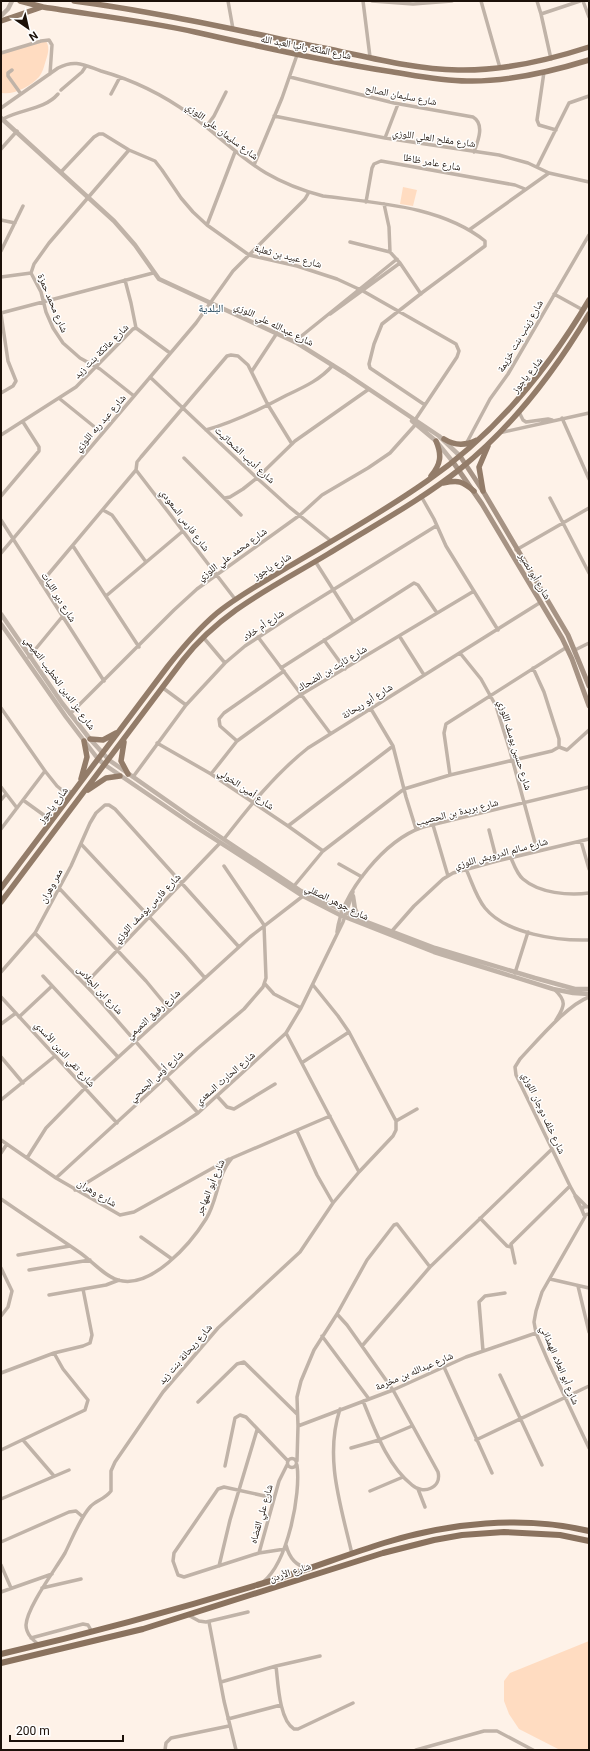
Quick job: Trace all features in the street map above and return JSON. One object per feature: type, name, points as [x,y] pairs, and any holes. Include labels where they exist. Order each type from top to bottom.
[{"type":"highway","name":"شارع الأردن","points":[[1,1654],[93,1632],[259,1585],[385,1543],[435,1530],[477,1525],[525,1524],[589,1532]]},
{"type":"highway","name":"شارع الأردن","points":[[1,1663],[143,1629],[383,1553],[434,1540],[462,1535],[504,1532],[560,1535],[589,1541]]},
{"type":"main road","name":"شارع الملكة رانيا العبد الله","points":[[20,1],[43,7],[194,32],[297,55],[426,78],[458,81],[480,81],[544,72],[589,60]]},
{"type":"main road","name":"شارع الملكة رانيا العبد الله","points":[[74,1],[233,29],[370,57],[458,70],[500,68],[550,59],[589,47]]},
{"type":"main road","points":[[1,17],[43,7]]},
{"type":"main road","name":"شارع ياجوز","points":[[1,888],[186,644],[216,614],[235,599],[426,482],[453,462],[482,437],[512,407],[554,355],[589,300]]},
{"type":"main road","name":"شارع ياجوز","points":[[1,902],[183,660],[203,637],[220,621],[246,602],[421,496],[466,465],[519,412],[560,358],[589,314]]},
{"type":"main road","points":[[444,439],[451,443],[466,444],[482,437]]},
{"type":"main road","points":[[483,491],[479,473],[480,464],[490,441]]},
{"type":"main road","points":[[426,482],[440,463],[440,451],[436,442]]},
{"type":"main road","name":"شارع أبو نصير","points":[[460,456],[483,491],[516,550],[562,624],[575,650],[589,686]]},
{"type":"main road","name":"شارع أبو نصير","points":[[453,462],[474,491],[567,647],[589,706]]},
{"type":"main road","points":[[441,483],[459,481],[474,491]]},
{"type":"main road","points":[[80,785],[87,757],[87,740],[105,740],[121,729]]},
{"type":"main road","points":[[124,739],[121,759],[131,775]]},
{"type":"main road","points":[[79,798],[100,781],[106,778],[120,776]]},
{"type":"street","points":[[1,17],[8,9],[12,1]]},
{"type":"street","points":[[228,1],[233,29]]},
{"type":"street","points":[[363,1],[370,57]]},
{"type":"street","points":[[372,1],[413,3],[452,1]]},
{"type":"street","points":[[481,1],[500,68]]},
{"type":"street","points":[[537,1],[550,59]]},
{"type":"street","points":[[541,14],[580,1]]},
{"type":"street","points":[[583,1],[589,17]]},
{"type":"street","points":[[1,53],[33,43],[49,40],[52,45],[50,74]]},
{"type":"street","points":[[254,165],[290,77],[297,55]]},
{"type":"street","name":"شارع سليمان علي اللوزي","points":[[1,108],[50,74],[70,63],[77,63],[120,77],[152,91],[190,114],[235,152],[267,174],[309,192],[431,213],[470,230],[485,241],[485,246],[420,295]]},
{"type":"street","points":[[61,90],[82,72],[86,66]]},
{"type":"street","points":[[12,70],[9,72],[8,76],[21,94]]},
{"type":"street","points":[[544,72],[537,120],[539,125],[556,130]]},
{"type":"street","points":[[111,94],[120,77]]},
{"type":"street","name":"شارع سليمان الصالح","points":[[290,77],[398,104],[454,113],[476,119],[479,122],[480,130],[474,152]]},
{"type":"street","points":[[206,127],[214,116],[226,92]]},
{"type":"street","points":[[2,119],[15,113],[49,103],[58,94]]},
{"type":"street","points":[[538,167],[569,103],[589,96]]},
{"type":"street","points":[[384,138],[398,104]]},
{"type":"street","name":"شارع مفلح العلي اللوزي","points":[[274,116],[384,138],[499,155],[528,163],[549,173],[589,182]]},
{"type":"street","name":"شارع عبدالله علي اللوزي","points":[[2,119],[17,131],[126,234],[153,273],[161,281],[294,342],[444,439],[460,456]]},
{"type":"street","points":[[1,149],[17,131]]},
{"type":"street","name":"شارع عبيد بن ثعلبة","points":[[61,172],[99,134],[103,134],[129,150],[155,161],[181,198],[207,225],[249,255],[318,272],[361,290],[454,342],[459,348]]},
{"type":"street","name":"شارع محمد حمزة","points":[[129,150],[46,248],[34,264],[31,273],[44,301],[53,328],[63,343],[80,358],[97,367],[134,396]]},
{"type":"street","points":[[207,225],[235,152]]},
{"type":"street","name":"شارع عامر ظاظا","points":[[366,202],[372,168],[374,164],[381,161],[505,183],[525,190]]},
{"type":"street","points":[[470,230],[549,173]]},
{"type":"street","name":"شارع عبد ربه اللوزي","points":[[1,552],[196,323],[233,271],[305,199],[309,192]]},
{"type":"street","points":[[384,204],[389,232],[390,252]]},
{"type":"street","points":[[1,251],[23,206]]},
{"type":"street","points":[[1,220],[15,223]]},
{"type":"street","name":"شارع زينب بنت خزيمة","points":[[466,444],[490,399],[508,374],[589,235]]},
{"type":"street","points":[[350,242],[390,252],[398,261],[420,295],[380,328],[369,366],[372,370],[425,405]]},
{"type":"street","points":[[294,342],[398,261]]},
{"type":"street","points":[[1,277],[31,273]]},
{"type":"street","points":[[1,393],[13,386],[16,381],[8,361],[1,313],[153,273]]},
{"type":"street","points":[[125,280],[136,328]]},
{"type":"street","points":[[554,294],[583,310]]},
{"type":"street","name":"شارع عاتكة بنت زيد","points":[[1,435],[60,399],[76,387],[97,367],[129,332],[136,328],[170,353]]},
{"type":"street","points":[[252,371],[277,333]]},
{"type":"street","name":"شارع محمد علي اللوزي","points":[[70,714],[139,647],[185,599],[300,515],[322,495],[368,468],[390,453],[416,422],[425,405],[458,357],[459,348]]},
{"type":"street","points":[[41,582],[136,470],[137,462],[227,356],[231,354],[244,360],[252,371],[268,405],[292,444]]},
{"type":"street","points":[[206,430],[224,425],[268,405],[317,380],[333,366]]},
{"type":"street","name":"شارع أديب الشحاتيت","points":[[150,377],[257,478],[331,541]]},
{"type":"street","points":[[225,498],[230,497],[257,478],[292,444],[368,389]]},
{"type":"street","points":[[60,399],[102,433]]},
{"type":"street","points":[[519,412],[526,422],[548,419],[552,421]]},
{"type":"street","points":[[498,434],[589,413]]},
{"type":"street","points":[[562,418],[589,479]]},
{"type":"street","points":[[1,496],[39,451],[39,447],[23,422]]},
{"type":"street","name":"شارع عبدالله علي اللوزي","points":[[416,422],[453,462]]},
{"type":"street","points":[[184,458],[225,498],[240,515]]},
{"type":"street","name":"شارع فارس السعودي","points":[[136,470],[235,599]]},
{"type":"street","points":[[421,496],[446,546],[498,630]]},
{"type":"street","points":[[550,498],[562,524],[589,573]]},
{"type":"street","points":[[516,550],[589,508]]},
{"type":"street","points":[[102,510],[107,511],[112,515],[146,562]]},
{"type":"street","name":"شارع دير الليات","points":[[1,520],[104,681]]},
{"type":"street","name":"شارع أم خلاد","points":[[131,775],[186,705],[225,663],[258,637],[436,526]]},
{"type":"street","points":[[106,596],[183,531]]},
{"type":"street","points":[[73,546],[139,647]]},
{"type":"street","points":[[315,561],[353,621]]},
{"type":"street","points":[[237,741],[220,726],[219,719],[224,713],[282,669],[353,621],[414,583],[418,585],[437,613]]},
{"type":"street","name":"شارع ثابت بن الضحاك","points":[[211,774],[237,741],[302,694],[400,637],[474,591]]},
{"type":"street","name":"شارع أبو ريحانة","points":[[222,841],[252,803],[286,766],[330,733],[498,630],[540,602]]},
{"type":"street","name":"شارع عز الدين الخطيب التميمي","points":[[1,614],[29,657],[70,714],[98,759],[105,765]]},
{"type":"street","points":[[29,657],[62,617]]},
{"type":"street","name":"شارع عز الدين الخطيب التميمي","points":[[1,624],[87,740],[109,760]]},
{"type":"street","points":[[203,637],[225,663]]},
{"type":"street","points":[[258,637],[330,733]]},
{"type":"street","points":[[400,637],[424,675]]},
{"type":"street","points":[[324,640],[345,669]]},
{"type":"street","points":[[575,650],[589,643]]},
{"type":"street","points":[[450,776],[444,726],[567,647]]},
{"type":"street","name":"شارع حسين يوسف اللوزي","points":[[460,653],[481,679],[499,714],[537,850]]},
{"type":"street","points":[[534,668],[544,692],[559,739],[559,747]]},
{"type":"street","points":[[163,688],[186,705]]},
{"type":"street","points":[[1,708],[45,771],[60,789],[66,792],[74,792]]},
{"type":"street","points":[[371,709],[393,746],[416,830]]},
{"type":"street","points":[[294,886],[323,851],[404,789],[513,761],[559,747],[567,750],[589,730]]},
{"type":"street","name":"شارع أمين الخولي","points":[[157,743],[211,774],[323,851]]},
{"type":"street","points":[[288,826],[393,746]]},
{"type":"street","name":"شارع جوهر الصقلي","points":[[109,760],[222,841],[303,896],[341,913],[435,948],[553,989],[589,996]]},
{"type":"street","name":"شارع جوهر الصقلي","points":[[105,765],[222,841],[294,886],[341,913]]},
{"type":"street","points":[[1,829],[45,771]]},
{"type":"street","points":[[1,787],[17,808]]},
{"type":"street","name":"شارع بريدة بن الحصيب","points":[[341,913],[362,877],[381,855],[398,841],[416,830],[589,787]]},
{"type":"street","points":[[1,800],[6,794]]},
{"type":"street","points":[[23,800],[52,821]]},
{"type":"street","name":"ممر وهران","points":[[1,972],[35,933],[60,888],[96,813],[102,807],[109,805],[114,809],[182,883]]},
{"type":"street","points":[[433,825],[448,876]]},
{"type":"street","points":[[489,830],[497,861]]},
{"type":"street","name":"شارع سالم الدرويش اللوزي","points":[[392,931],[414,906],[448,876],[466,869],[537,850],[589,839]]},
{"type":"street","name":"شارع فارس يوسف اللوزي","points":[[85,984],[222,841]]},
{"type":"street","points":[[581,841],[589,869]]},
{"type":"street","points":[[81,844],[205,978]]},
{"type":"street","points":[[511,858],[519,875],[532,885],[562,894],[589,893]]},
{"type":"street","points":[[339,864],[362,877]]},
{"type":"street","points":[[224,866],[264,925],[265,984],[274,994],[301,1008]]},
{"type":"street","points":[[466,869],[481,902],[490,914],[506,925],[528,932],[562,938],[589,940]]},
{"type":"street","points":[[182,883],[239,947]]},
{"type":"street","points":[[60,888],[146,981],[170,1010]]},
{"type":"street","points":[[353,894],[355,909],[360,919]]},
{"type":"street","name":"شارع بريدة بن الحصيب","points":[[347,915],[353,894]]},
{"type":"street","name":"شارع رفيق التميمي","points":[[27,1158],[46,1128],[85,1088],[239,947],[264,925],[303,896]]},
{"type":"street","name":"شارع الحارث السعدي","points":[[337,933],[341,913]]},
{"type":"street","name":"شارع جوهر الصقلي","points":[[347,915],[428,950],[515,975],[575,988],[589,989]]},
{"type":"street","name":"شارع الحارث السعدي","points":[[75,1190],[198,1113],[286,1033],[313,985],[347,915]]},
{"type":"street","points":[[515,975],[528,932]]},
{"type":"street","name":"شارع ابن الجلاس","points":[[35,933],[85,984],[198,1113]]},
{"type":"street","points":[[43,976],[118,1057]]},
{"type":"street","name":"شارع أوس الجمحي","points":[[56,1178],[249,1004],[265,984]]},
{"type":"street","points":[[313,985],[349,1032],[396,1121],[417,1110]]},
{"type":"street","points":[[19,1017],[52,986]]},
{"type":"street","name":"شارع خلف دوجان اللوزي","points":[[553,989],[560,995],[564,1004],[554,1024]]},
{"type":"street","name":"شارع خلف دوجان اللوزي","points":[[585,1213],[577,1203],[575,1195],[522,1088],[515,1071],[515,1067],[520,1059],[554,1024],[589,996]]},
{"type":"street","name":"شارع تقي الدين الأسدي","points":[[1,997],[117,1123]]},
{"type":"street","points":[[1,1024],[16,1013]]},
{"type":"street","points":[[303,1062],[349,1032]]},
{"type":"street","points":[[286,1033],[303,1062],[359,1172]]},
{"type":"street","points":[[1,1100],[55,1056]]},
{"type":"street","points":[[1,1058],[23,1082]]},
{"type":"street","points":[[218,1096],[227,1107],[234,1109],[275,1084]]},
{"type":"street","name":"شارع أبو المهاجر","points":[[49,1295],[106,1285],[119,1280],[132,1281],[145,1277],[161,1269],[172,1259],[207,1218],[224,1170],[232,1158],[330,1116]]},
{"type":"street","name":"شارع ريحانة بنت زيد","points":[[31,1638],[26,1629],[26,1623],[42,1588],[52,1574],[90,1507],[102,1500],[111,1490],[112,1471],[115,1462],[167,1387],[218,1328],[300,1252],[333,1203],[359,1172],[393,1136],[396,1130],[396,1121]]},
{"type":"street","points":[[297,1131],[317,1175],[333,1203]]},
{"type":"street","name":"شارع وهران","points":[[1,1140],[75,1190],[115,1214],[125,1215],[232,1158]]},
{"type":"street","points":[[1,1153],[7,1144]]},
{"type":"street","points":[[362,1346],[430,1266],[552,1149]]},
{"type":"street","points":[[515,1263],[511,1247],[513,1241],[570,1186]]},
{"type":"street","name":"شارع خلف دوجان اللوزي","points":[[575,1195],[588,1206]]},
{"type":"street","points":[[1,1198],[112,1277],[119,1280]]},
{"type":"street","points":[[585,1213],[588,1206]]},
{"type":"street","name":"شارع أبو العلاء الهمذاني","points":[[585,1213],[581,1223],[542,1292],[534,1322],[536,1333],[564,1398],[589,1448]]},
{"type":"street","points":[[480,1218],[507,1246],[511,1247]]},
{"type":"street","points":[[259,1585],[274,1571],[285,1547],[298,1483],[297,1397],[307,1364],[322,1336],[338,1314],[367,1260],[394,1224],[397,1224],[430,1266]]},
{"type":"street","points":[[141,1237],[172,1259]]},
{"type":"street","points":[[18,1255],[70,1246]]},
{"type":"street","points":[[29,1270],[90,1260]]},
{"type":"street","points":[[1,1268],[8,1278],[12,1291],[8,1307],[1,1316]]},
{"type":"street","points":[[550,1279],[589,1288]]},
{"type":"street","points":[[578,1286],[589,1332]]},
{"type":"street","points":[[1,1373],[54,1353],[83,1346],[91,1341],[92,1335],[83,1289]]},
{"type":"street","points":[[484,1351],[479,1302],[485,1296],[505,1293]]},
{"type":"street","points":[[338,1314],[393,1390],[438,1472],[439,1477],[437,1483],[432,1488],[425,1490],[418,1489]]},
{"type":"street","name":"شارع عبدالله بن مخرمة","points":[[298,1426],[393,1390],[484,1351],[536,1333]]},
{"type":"street","points":[[322,1336],[369,1399]]},
{"type":"street","points":[[1,1450],[85,1410],[88,1400],[85,1394],[63,1369],[54,1353]]},
{"type":"street","points":[[198,1402],[237,1364],[244,1362],[297,1414]]},
{"type":"street","points":[[444,1367],[492,1473]]},
{"type":"street","points":[[500,1375],[542,1465]]},
{"type":"street","points":[[476,1440],[589,1386]]},
{"type":"street","points":[[363,1401],[379,1440],[403,1476],[418,1489],[425,1507]]},
{"type":"street","points":[[340,1409],[336,1421],[332,1456],[336,1485],[352,1554]]},
{"type":"street","points":[[225,1466],[235,1418],[240,1415],[246,1417],[292,1467],[297,1463]]},
{"type":"street","points":[[351,1448],[379,1440],[412,1426]]},
{"type":"street","points":[[219,1566],[230,1520],[258,1430]]},
{"type":"street","points":[[23,1440],[54,1476]]},
{"type":"street","points":[[288,1463],[292,1459],[297,1463]]},
{"type":"street","name":"شارع علي القضاه","points":[[240,1489],[222,1487],[213,1495],[174,1553],[173,1561],[176,1573],[180,1576],[184,1577],[259,1553],[274,1498],[282,1474],[288,1463]]},
{"type":"street","points":[[1,1500],[69,1470]]},
{"type":"street","points":[[370,1491],[403,1476]]},
{"type":"street","points":[[240,1489],[274,1498]]},
{"type":"street","points":[[1,1542],[69,1512],[78,1512],[83,1518]]},
{"type":"street","points":[[259,1553],[285,1547]]},
{"type":"street","points":[[285,1547],[293,1561],[298,1565],[309,1568]]},
{"type":"street","points":[[1,1565],[11,1588]]},
{"type":"street","points":[[1,1592],[52,1574]]},
{"type":"street","points":[[42,1588],[82,1579]]},
{"type":"street","points":[[188,1615],[199,1621],[209,1622],[248,1612]]},
{"type":"street","points":[[209,1622],[229,1726],[236,1750]]},
{"type":"street","points":[[31,1638],[84,1624],[88,1625],[93,1632]]},
{"type":"street","points":[[31,1638],[39,1645]]},
{"type":"street","points":[[221,1682],[276,1666],[320,1656]]},
{"type":"street","points":[[276,1666],[281,1705],[288,1725],[294,1729],[298,1729],[353,1702]]},
{"type":"street","points":[[228,1719],[281,1705]]},
{"type":"street","points":[[165,1750],[166,1744],[171,1738],[229,1726]]},
{"type":"street","points":[[416,1750],[476,1732],[492,1731],[504,1734],[533,1750]]},
{"type":"shaded area","points":[[46,41],[48,53],[42,73],[39,77],[32,84],[22,89],[12,93],[2,93],[1,53]]},
{"type":"shaded area","points":[[403,187],[417,190],[413,206],[400,204]]},
{"type":"shaded area","points":[[589,1641],[589,1750],[560,1750],[519,1729],[509,1714],[504,1701],[504,1681],[510,1673]]},
{"type":"district","name":"البلدية","points":[[211,308]]}]
